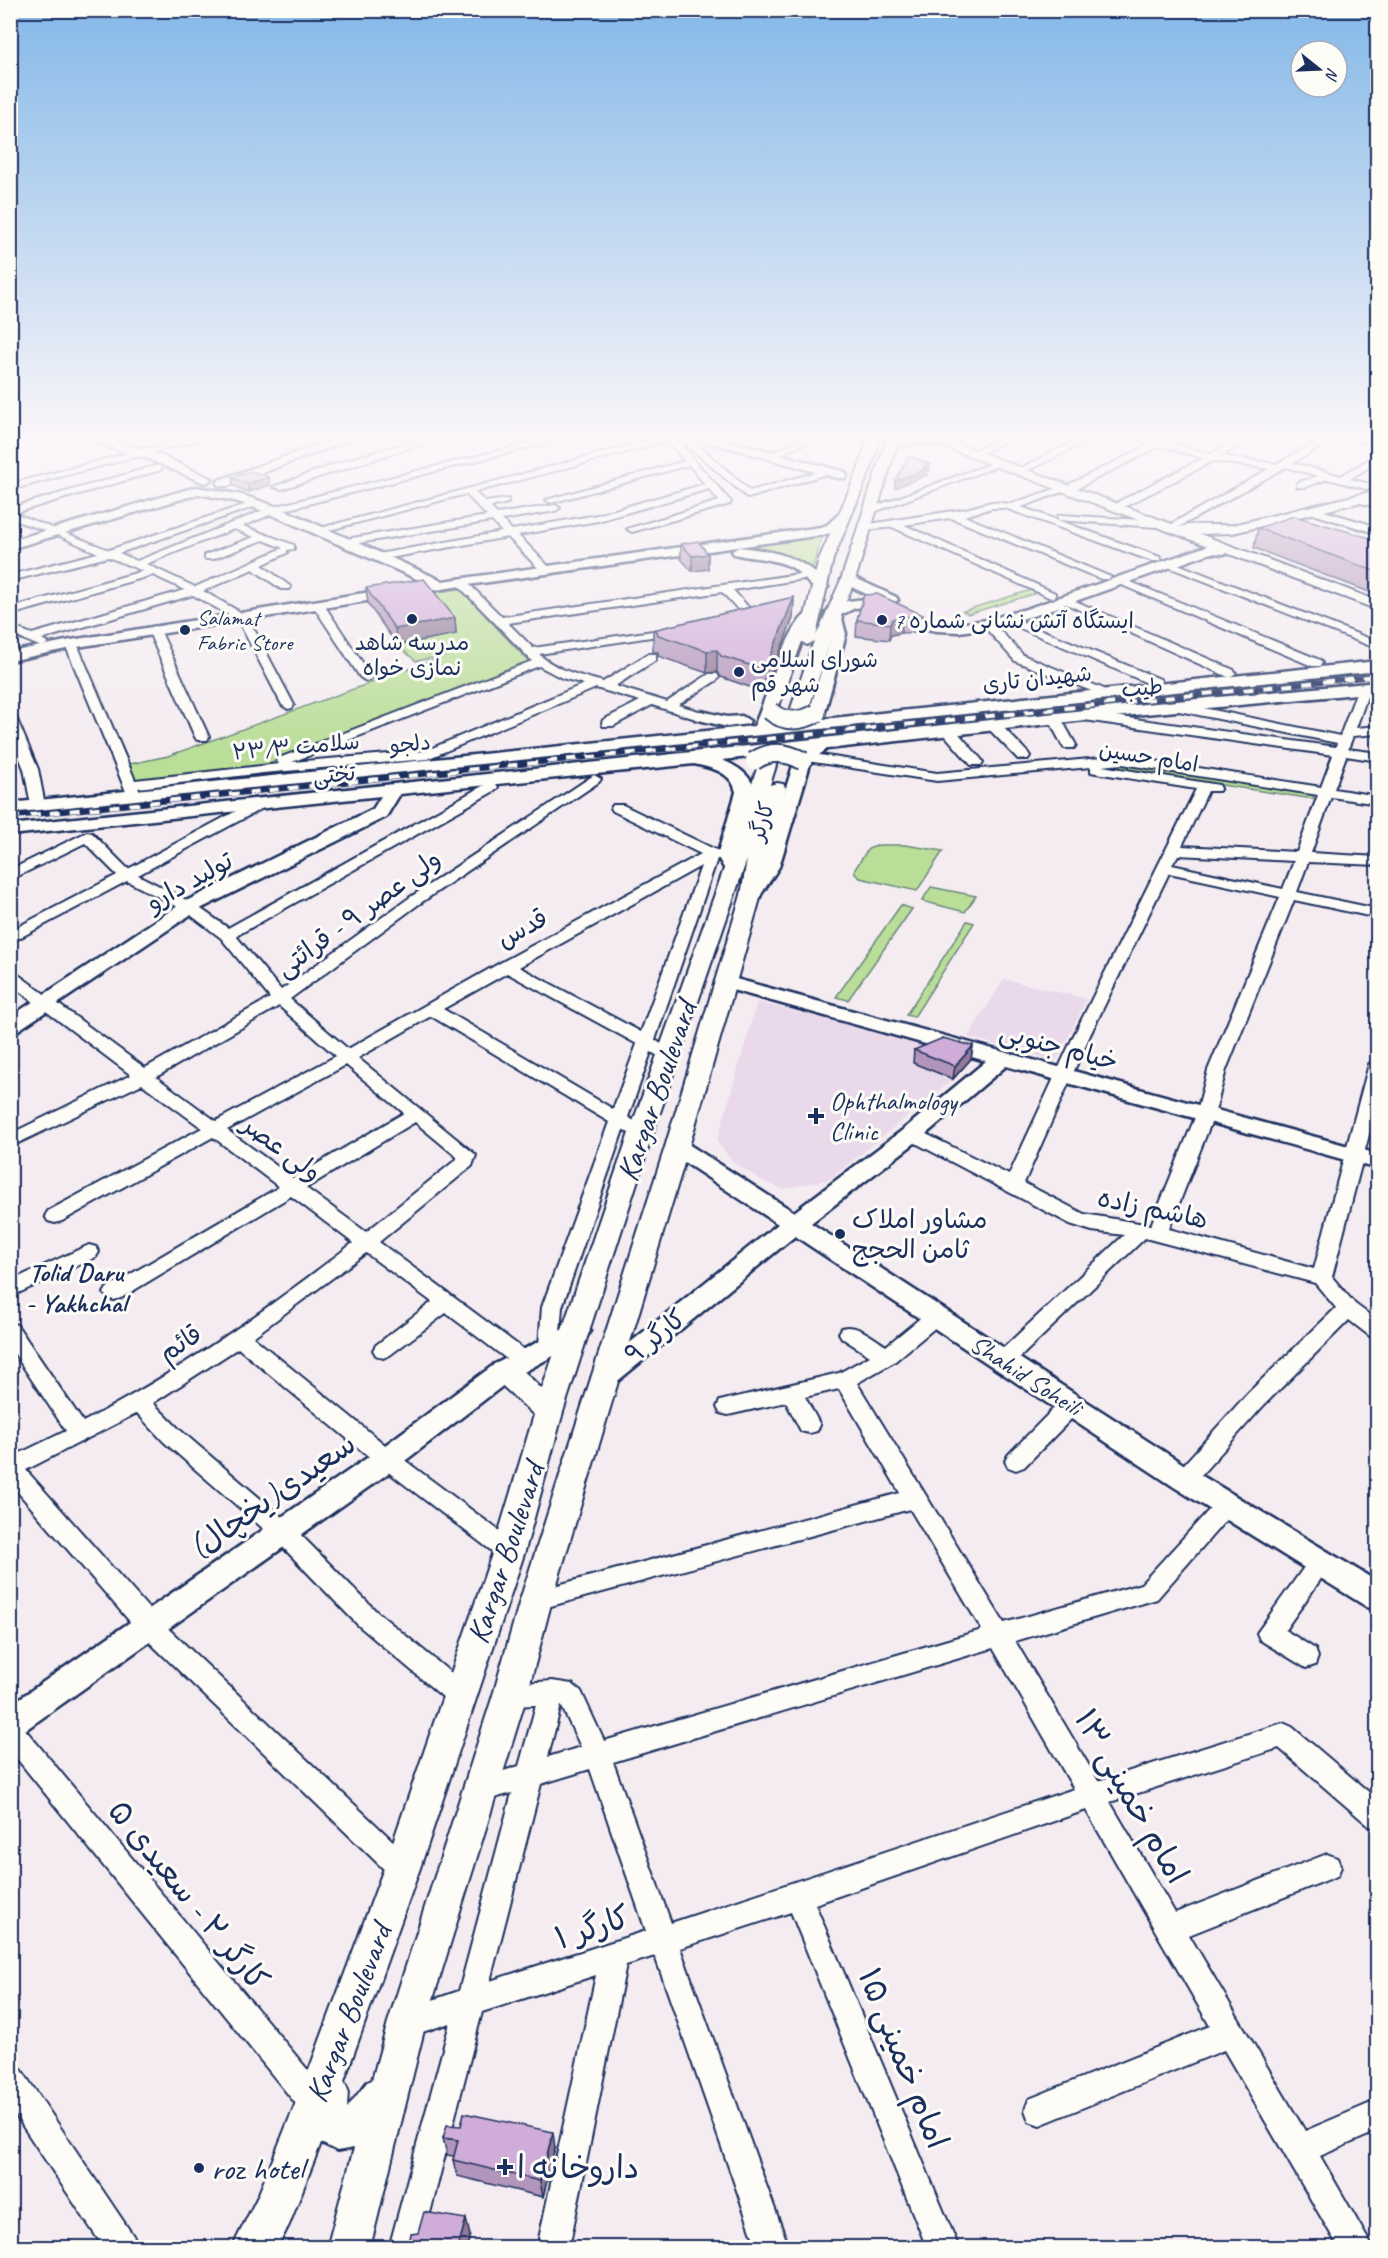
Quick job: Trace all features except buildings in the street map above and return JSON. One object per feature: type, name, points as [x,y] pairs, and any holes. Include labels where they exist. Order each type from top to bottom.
[{"type":"main road","points":[[781,710],[817,623],[817,581],[833,543]]},
{"type":"main road","points":[[826,559],[833,563],[845,563],[855,543]]},
{"type":"main road","points":[[817,623],[833,613],[848,580],[859,543]]},
{"type":"main road","points":[[1203,543],[1223,547],[1230,543]]},
{"type":"main road","points":[[1215,543],[1357,596],[1377,607]]},
{"type":"main road","points":[[1302,575],[1324,578],[1377,599]]},
{"type":"main road","points":[[1302,575],[1311,584],[1377,607]]},
{"type":"main road","points":[[1357,596],[1377,599]]},
{"type":"main road","points":[[734,857],[787,756]]},
{"type":"main road","name":"Kargar Boulevard","points":[[348,2247],[407,2022],[510,1695],[536,1600],[677,1147],[751,895],[734,857]]},
{"type":"main road","name":"Kargar Boulevard","points":[[253,2247],[274,2210],[322,2087],[402,1868],[509,1551],[549,1412],[576,1331],[629,1127],[657,1048],[694,979],[734,857]]},
{"type":"main road","points":[[694,979],[725,982]]},
{"type":"main road","points":[[514,1365],[549,1412]]},
{"type":"main road","points":[[322,2087],[326,2120],[337,2131],[351,2131],[365,2120],[391,2081]]},
{"type":"street","points":[[85,543],[154,571],[243,618],[288,705]]},
{"type":"street","points":[[10,578],[138,543]]},
{"type":"street","points":[[138,564],[191,543]]},
{"type":"street","points":[[209,557],[246,543]]},
{"type":"street","points":[[31,638],[195,591],[287,549],[276,543]]},
{"type":"street","points":[[349,543],[441,585]]},
{"type":"street","points":[[378,557],[456,543]]},
{"type":"street","points":[[519,543],[547,571]]},
{"type":"street","points":[[10,657],[71,644],[243,618],[318,604],[743,543]]},
{"type":"street","points":[[934,543],[1051,595]]},
{"type":"street","points":[[1023,543],[1105,577]]},
{"type":"street","points":[[1114,543],[1156,559]]},
{"type":"street","points":[[956,625],[1105,577],[1193,543]]},
{"type":"street","points":[[848,580],[880,603],[926,622],[956,625],[988,624],[1223,547]]},
{"type":"street","points":[[693,551],[735,551],[775,556],[802,566],[817,581]]},
{"type":"street","points":[[254,564],[285,586]]},
{"type":"street","points":[[1170,564],[1377,646]]},
{"type":"street","points":[[10,612],[154,571]]},
{"type":"street","points":[[500,621],[725,588],[817,581]]},
{"type":"street","points":[[1121,581],[1316,663]]},
{"type":"street","points":[[461,582],[540,662],[566,675],[701,716],[761,729],[781,710]]},
{"type":"street","points":[[725,588],[750,617]]},
{"type":"street","points":[[817,623],[798,632],[781,710],[777,717],[792,720],[806,718],[817,712],[839,634],[833,613],[843,606],[873,597]]},
{"type":"street","points":[[1066,600],[1230,674]]},
{"type":"street","points":[[318,604],[366,677]]},
{"type":"street","points":[[1008,619],[1156,682]]},
{"type":"street","points":[[988,624],[1019,658],[1098,689]]},
{"type":"street","points":[[531,652],[693,626]]},
{"type":"street","points":[[10,629],[51,648]]},
{"type":"street","points":[[154,630],[202,737]]},
{"type":"street","points":[[71,644],[132,790]]},
{"type":"street","name":"سلامت ۲۳/۳","points":[[132,790],[263,769],[427,755],[600,685],[651,657]]},
{"type":"street","points":[[263,769],[540,662]]},
{"type":"street","name":"شهیدان تاری","points":[[817,712],[822,705],[832,713],[860,718],[1377,666]]},
{"type":"street","points":[[667,706],[713,677]]},
{"type":"street","points":[[1003,1361],[1149,1232],[1205,1115],[1217,1070],[1289,894],[1344,742],[1371,687]]},
{"type":"street","name":"طیب","points":[[787,756],[813,751],[840,742],[1077,715],[1371,687]]},
{"type":"street","points":[[608,723],[650,701]]},
{"type":"street","points":[[1174,706],[1344,742],[1377,756]]},
{"type":"street","points":[[727,722],[781,710]]},
{"type":"street","name":"دلجو","points":[[10,807],[38,805],[132,790],[668,740],[761,729],[817,712]]},
{"type":"street","points":[[1077,715],[1344,742],[1377,730]]},
{"type":"street","points":[[668,740],[699,731],[704,726],[704,719],[701,716]]},
{"type":"street","points":[[10,717],[31,769],[38,805]]},
{"type":"street","points":[[1053,718],[1069,745]]},
{"type":"street","points":[[993,725],[1023,756]]},
{"type":"street","points":[[948,730],[976,762]]},
{"type":"street","points":[[745,792],[787,756],[937,777],[1074,763]]},
{"type":"street","name":"تختی","points":[[10,830],[690,759],[787,756]]},
{"type":"street","name":"کارگر","points":[[751,895],[770,867],[787,756]]},
{"type":"street","points":[[506,966],[657,1048],[734,857],[745,792],[744,783],[731,771],[706,761],[690,759]]},
{"type":"street","name":"امام حسین","points":[[1074,763],[1122,760],[1324,798],[1377,812]]},
{"type":"street","name":"امام حسین","points":[[1074,763],[1087,768],[1204,786],[1324,798],[1377,800]]},
{"type":"street","name":"ولی عصر ۹ - قرائتی","points":[[10,1141],[144,1076],[280,999],[414,901],[594,779]]},
{"type":"street","points":[[1014,1185],[1082,1035],[1204,786]]},
{"type":"street","points":[[227,935],[491,787]]},
{"type":"street","name":"تولید دارو","points":[[10,1027],[189,907],[380,813],[394,790]]},
{"type":"street","points":[[10,938],[258,805]]},
{"type":"street","points":[[618,807],[734,857]]},
{"type":"street","points":[[10,876],[87,836],[126,875],[189,907],[227,935],[280,999],[416,1114],[114,1293]]},
{"type":"street","points":[[1173,850],[1302,855],[1377,861]]},
{"type":"street","name":"قدس","points":[[55,1216],[346,1057],[506,966],[734,857]]},
{"type":"street","points":[[1164,868],[1377,914]]},
{"type":"street","name":"ولی عصر","points":[[10,976],[446,1302],[514,1365]]},
{"type":"street","name":"خیام جنوبی","points":[[725,982],[1377,1162]]},
{"type":"street","points":[[431,1009],[629,1127],[552,1307],[549,1345]]},
{"type":"street","name":"کارگر ۹","points":[[605,1377],[795,1222],[912,1134],[1002,1058]]},
{"type":"street","points":[[1377,1064],[1322,1278],[1348,1309],[1377,1332]]},
{"type":"street","name":"قائم","points":[[11,1468],[139,1402],[239,1337],[367,1243],[465,1162],[467,1155],[416,1114]]},
{"type":"street","name":"هاشم زاده","points":[[912,1134],[1077,1219],[1092,1224],[1149,1232],[1322,1278]]},
{"type":"street","name":"Shahid Soheili","points":[[677,1147],[795,1222],[1184,1479],[1377,1598]]},
{"type":"street","points":[[10,1290],[89,1252]]},
{"type":"street","points":[[383,1350],[446,1302]]},
{"type":"street","points":[[1184,1479],[1256,1399],[1348,1309]]},
{"type":"street","points":[[728,1407],[844,1380],[887,1357],[936,1316]]},
{"type":"street","points":[[10,1330],[80,1433]]},
{"type":"street","name":"سعیدی(یخچال)","points":[[10,1723],[387,1459],[514,1365],[576,1331]]},
{"type":"street","points":[[849,1333],[887,1357]]},
{"type":"street","points":[[239,1337],[387,1459],[509,1551]]},
{"type":"street","name":"امام خمینی ۱۳","points":[[844,1380],[999,1636],[1230,2033],[1358,2247]]},
{"type":"street","points":[[791,1392],[809,1425]]},
{"type":"street","points":[[139,1402],[172,1436],[282,1531],[367,1618],[459,1695]]},
{"type":"street","points":[[1016,1461],[1071,1405]]},
{"type":"street","points":[[11,1468],[148,1625],[402,1868]]},
{"type":"street","points":[[536,1600],[915,1498]]},
{"type":"street","points":[[480,1790],[808,1691],[1149,1592],[1227,1506]]},
{"type":"street","points":[[1306,1657],[1269,1633],[1320,1563]]},
{"type":"street","points":[[405,2247],[552,1692]]},
{"type":"street","points":[[510,1695],[563,1692],[573,1699],[598,1756],[773,2247]]},
{"type":"street","name":"کارگر ۲ - سعیدی ۵","points":[[10,1730],[322,2087]]},
{"type":"street","name":"کارگر ۱","points":[[407,2022],[798,1896],[1093,1795],[1283,1735],[1377,1817]]},
{"type":"street","points":[[1169,1929],[1327,1867]]},
{"type":"street","name":"امام خمینی ۱۵","points":[[798,1896],[943,2247]]},
{"type":"street","points":[[552,2247],[614,1956]]},
{"type":"street","points":[[1040,2110],[1230,2033]]},
{"type":"street","points":[[10,2080],[123,2247]]},
{"type":"street","points":[[1299,2150],[1377,2115]]},
{"type":"shaded area","points":[[1004,979],[1087,999],[1056,1061],[968,1037]]},
{"type":"shaded area","name":"Ophthalmology Clinic","points":[[757,1002],[976,1054],[953,1079],[830,1179],[783,1189],[765,1182],[735,1164],[717,1142]]},
{"type":"green space","points":[[759,543],[820,543],[813,567],[759,551],[727,548]]},
{"type":"green space","points":[[460,589],[530,663],[252,770],[135,782],[130,764],[168,756],[445,656],[416,661],[397,645],[456,634],[425,594]]},
{"type":"green space","points":[[1031,590],[1037,593],[968,614],[963,611]]},
{"type":"green space","points":[[1124,763],[1315,792],[1313,799],[1097,766]]},
{"type":"green space","points":[[879,845],[905,845],[943,851],[917,891],[860,878],[855,874],[855,869],[868,849]]},
{"type":"green space","points":[[931,887],[976,896],[965,912],[922,901]]},
{"type":"green space","points":[[901,905],[912,909],[848,1000],[836,997]]},
{"type":"green space","points":[[967,921],[974,923],[914,1017],[906,1015]]},
{"type":"tunnel","points":[[785,757],[798,714]]},
{"type":"railway","points":[[10,817],[1378,676]]},
{"type":"place","name":"مدرسه شاهد نمازی خواه","points":[[412,619]]},
{"type":"place","name":"ایستگاه آتش نشانی شماره 7","points":[[882,620]]},
{"type":"place","name":"Salamat Fabric Store","points":[[185,630]]},
{"type":"place","name":"شورای اسلامی شهر قم","points":[[739,672]]},
{"type":"place","name":"Ophthalmology Clinic","points":[[816,1116]]},
{"type":"place","name":"مشاور املاک ثامن الحجج","points":[[840,1234]]},
{"type":"place","name":"داروخانه ا","points":[[505,2167]]},
{"type":"place","name":"roz hotel","points":[[199,2168]]},
{"type":"district","name":"Tolid Daru - Yakhchal","points":[[76,1288]]}]
